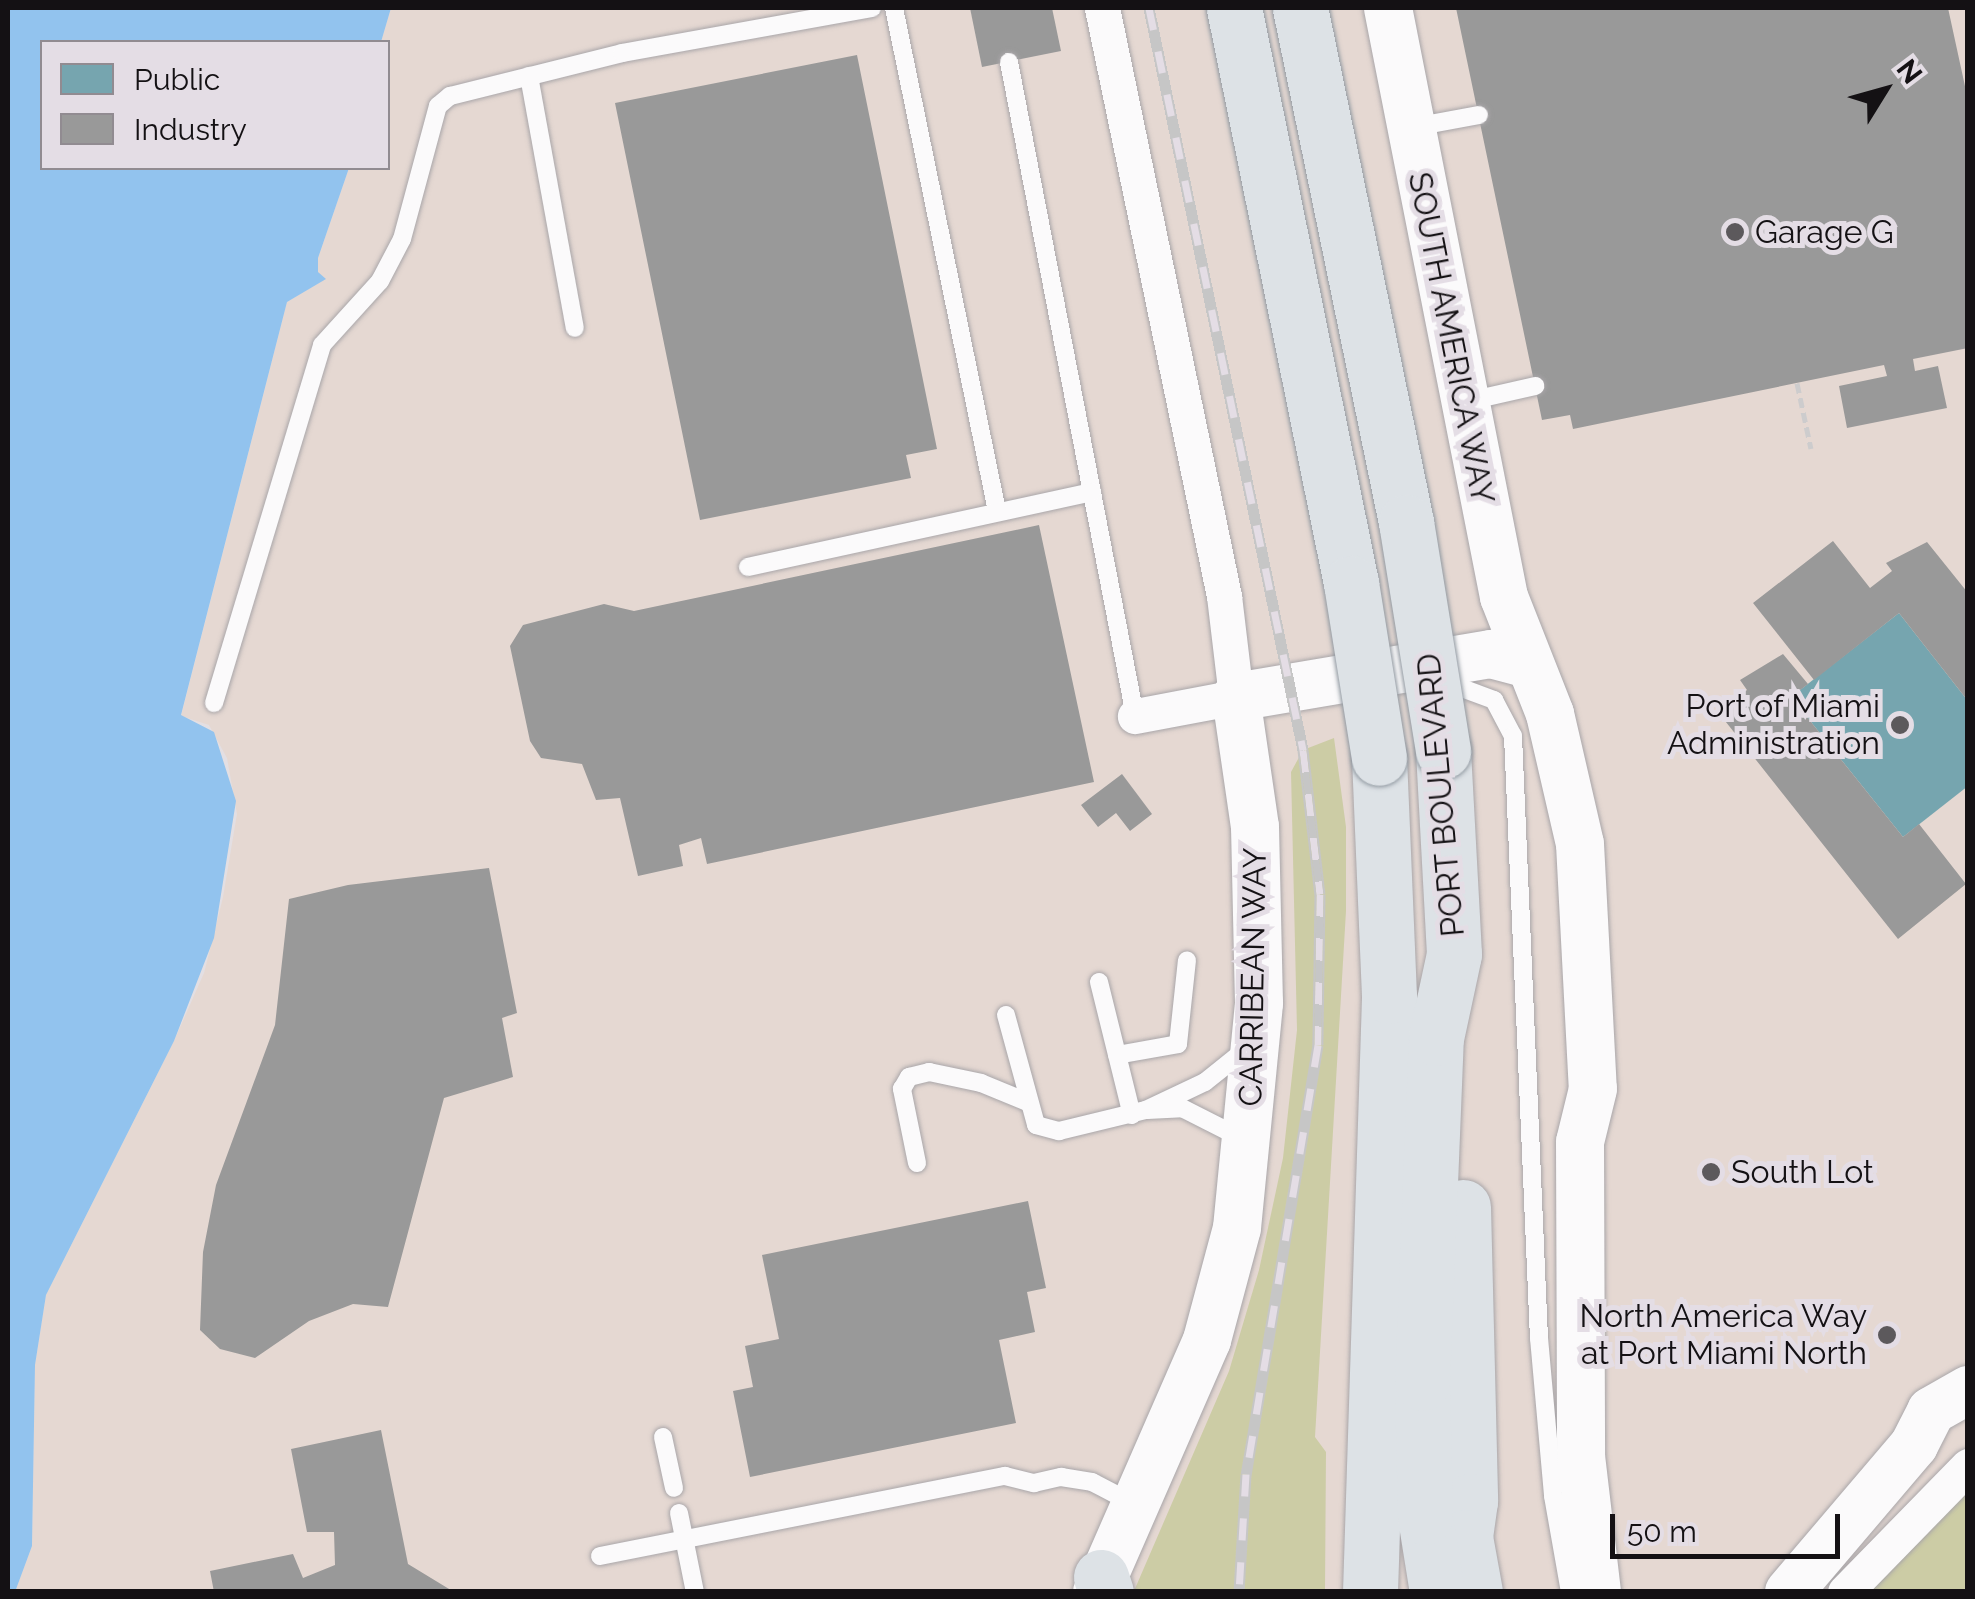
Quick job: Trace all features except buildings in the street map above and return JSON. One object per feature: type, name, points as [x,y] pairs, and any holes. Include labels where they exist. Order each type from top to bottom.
[{"type":"main road","name":"PORT BOULEVARD","points":[[1234,8],[1351,583],[1380,758],[1389,996],[1366,1584]]},
{"type":"main road","name":"PORT BOULEVARD","points":[[1300,8],[1406,522],[1443,751],[1454,954],[1436,1038],[1422,1383],[1425,1517],[1468,1588]]},
{"type":"street","points":[[1102,8],[1224,596],[1236,697]]},
{"type":"street","name":"SOUTH AMERICA WAY","points":[[1388,8],[1408,128],[1504,597],[1550,714],[1580,844],[1593,1089],[1580,1142],[1581,1456],[1597,1592]]},
{"type":"street","points":[[1135,716],[1491,654],[1528,664]]},
{"type":"street","name":"CARRIBEAN WAY","points":[[1101,1587],[1207,1340],[1237,1228],[1257,1038],[1255,827],[1236,697]]},
{"type":"street","points":[[1789,1592],[1914,1445],[1931,1412],[1968,1390]]},
{"type":"street","points":[[1845,1592],[1968,1466]]},
{"type":"lane","points":[[214,702],[322,345],[380,281],[402,239],[432,118],[450,96],[529,76],[872,8]]},
{"type":"lane","points":[[894,8],[997,511]]},
{"type":"lane","points":[[1010,62],[1135,716]]},
{"type":"lane","points":[[529,76],[575,328]]},
{"type":"lane","points":[[1408,128],[1479,115]]},
{"type":"lane","points":[[1463,402],[1535,386]]},
{"type":"lane","points":[[748,567],[1092,492]]},
{"type":"lane","points":[[1407,668],[1494,700],[1513,736],[1539,1338],[1553,1496],[1570,1592]]},
{"type":"lane","points":[[1117,1055],[1178,1044],[1186,960]]},
{"type":"lane","points":[[1098,982],[1117,1055],[1139,1113]]},
{"type":"lane","points":[[1006,1015],[1036,1125],[1059,1131],[1182,1108],[1249,1142]]},
{"type":"lane","points":[[1139,1113],[1205,1082],[1257,1038]]},
{"type":"lane","points":[[917,1163],[902,1090],[909,1077],[929,1072],[981,1083],[1027,1102]]},
{"type":"lane","points":[[663,1437],[674,1488]]},
{"type":"lane","points":[[600,1556],[1005,1476],[1034,1483],[1061,1478],[1092,1482],[1134,1504]]},
{"type":"lane","points":[[679,1514],[695,1592]]},
{"type":"path","points":[[1797,383],[1811,450]]},
{"type":"shaded area","points":[[391,8],[1967,8],[1967,1591],[15,1592],[32,1546],[35,1365],[46,1295],[174,1041],[204,973],[223,897],[237,814],[227,758],[209,725],[181,716],[287,302],[325,279],[318,273],[318,258],[348,170],[390,170],[390,40],[382,40]]},
{"type":"green space","points":[[1334,738],[1346,827],[1346,911],[1315,1437],[1326,1452],[1325,1591],[1134,1591],[1229,1371],[1259,1270],[1283,1158],[1297,1030],[1291,772],[1303,750]]},
{"type":"green space","points":[[1967,1482],[1967,1591],[1864,1592]]},
{"type":"water","points":[[8,8],[391,8],[382,40],[40,40],[40,170],[348,170],[318,258],[318,272],[326,279],[287,302],[181,715],[214,732],[236,801],[214,938],[174,1041],[46,1295],[35,1365],[32,1546],[15,1592],[8,1591]]},
{"type":"railway","points":[[1149,8],[1303,750],[1320,894],[1318,1045],[1246,1474],[1239,1592]]},
{"type":"place","name":"Garage G","points":[[1735,232]]},
{"type":"place","name":"Port of Miami Administration","points":[[1900,725]]},
{"type":"place","name":"South Lot","points":[[1711,1172]]},
{"type":"place","name":"North America Way at Port Miami North","points":[[1887,1335]]}]
